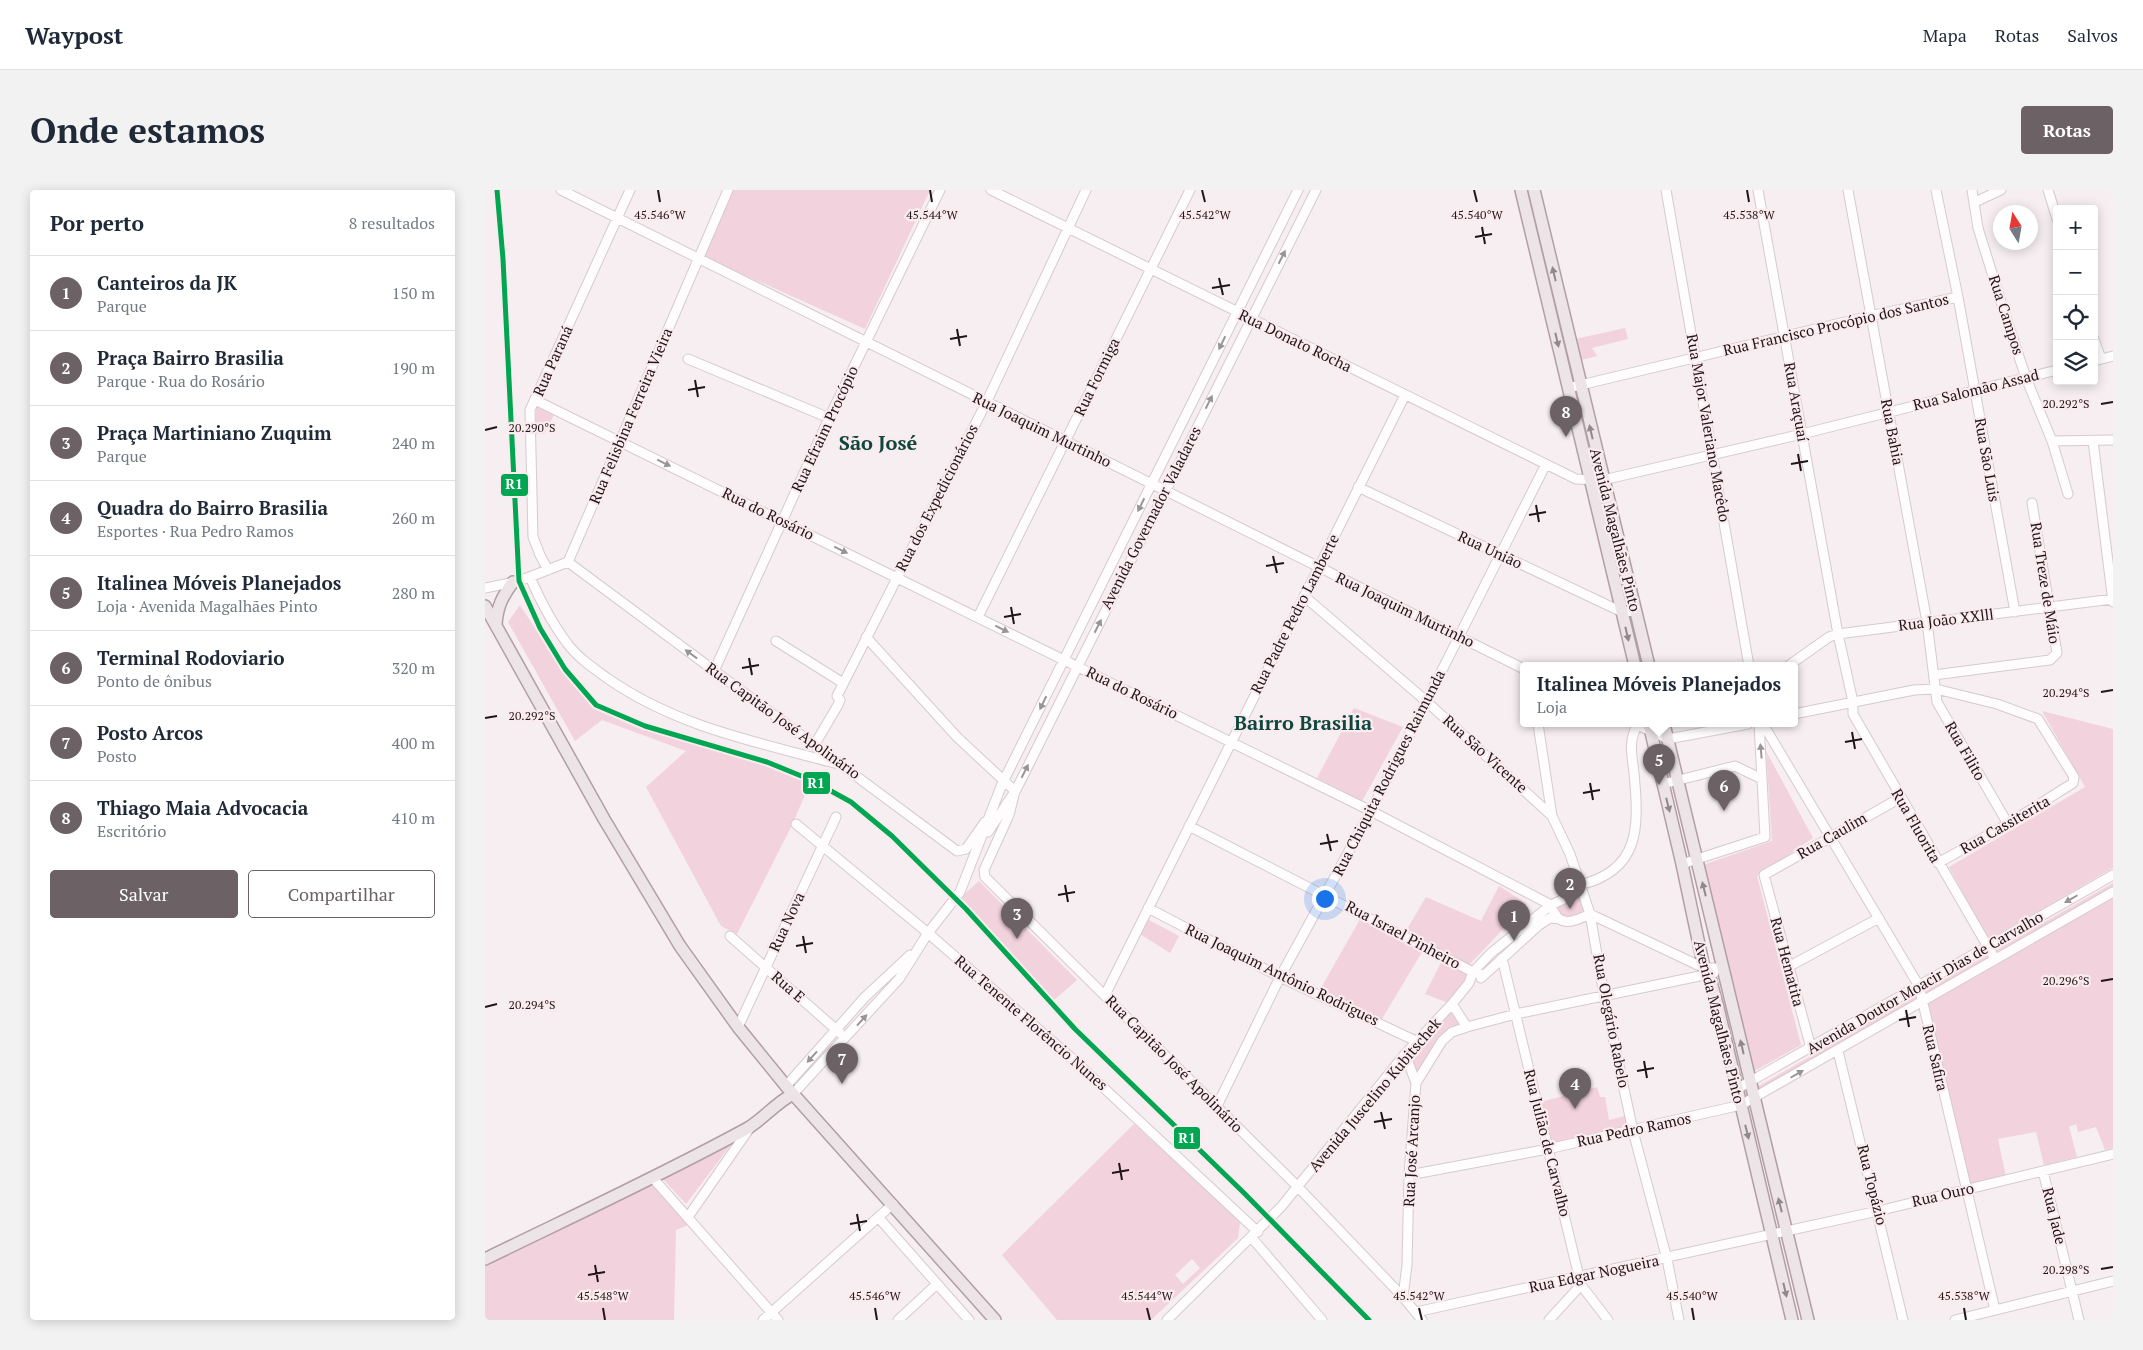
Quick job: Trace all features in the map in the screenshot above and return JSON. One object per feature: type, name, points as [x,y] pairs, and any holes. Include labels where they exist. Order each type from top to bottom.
[{"type":"main road","name":"Avenida Magalhães Pinto","points":[[1521,190],[1634,662]]},
{"type":"main road","name":"Avenida Magalhães Pinto","points":[[1534,190],[1648,662]]},
{"type":"main road","points":[[513,582],[500,600],[497,611],[489,617],[604,819],[680,946],[738,1027],[790,1090],[995,1320]]},
{"type":"main road","name":"Avenida Magalhães Pinto","points":[[1643,727],[1663,784],[1706,971],[1741,1105],[1792,1320]]},
{"type":"main road","name":"Avenida Magalhães Pinto","points":[[1665,727],[1808,1320]]},
{"type":"main road","points":[[485,1259],[652,1177],[750,1126],[790,1090]]},
{"type":"main road","points":[[1759,1182],[1774,1179]]},
{"type":"street","name":"Rua Joaquim Murtinho","points":[[561,190],[1520,667]]},
{"type":"street","name":"Rua Paraná","points":[[548,570],[533,537],[530,410],[630,190]]},
{"type":"street","name":"Rua Felisbina Ferreira Vieira","points":[[568,562],[728,190]]},
{"type":"street","name":"Rua Efraim Procópio","points":[[714,671],[829,418],[940,190]]},
{"type":"street","name":"Rua Donato Rocha","points":[[991,190],[1576,480],[1603,480]]},
{"type":"street","name":"Rua dos Expedicionários","points":[[815,744],[838,705],[840,700],[837,696],[895,577],[986,403],[1086,190]]},
{"type":"street","name":"Rua Formiga","points":[[978,617],[1190,190]]},
{"type":"street","name":"Avenida Governador Valadares","points":[[790,1090],[846,1038],[899,979],[928,933],[960,892],[1004,781],[1298,190]]},
{"type":"street","name":"Avenida Governador Valadares","points":[[981,843],[1015,792],[1316,190]]},
{"type":"street","name":"Rua Major Valeriano Macêdo","points":[[1666,190],[1748,662]]},
{"type":"street","name":"Rua Araçuaí","points":[[1758,190],[1838,634],[1853,702]]},
{"type":"street","name":"Rua Bahia","points":[[1848,190],[1927,622],[1934,675]]},
{"type":"street","name":"Rua São Luis","points":[[1936,190],[1959,297],[2015,612]]},
{"type":"street","name":"Rua Campos","points":[[1972,190],[1978,228],[2026,378],[2052,441],[2068,494]]},
{"type":"street","points":[[1975,202],[2001,190]]},
{"type":"street","points":[[2048,190],[2053,206]]},
{"type":"street","name":"Rua Francisco Procópio dos Santos","points":[[1568,388],[1784,336],[1959,297]]},
{"type":"street","points":[[2098,360],[2113,356]]},
{"type":"street","points":[[688,359],[829,418]]},
{"type":"street","name":"Rua Salomão Assad","points":[[1603,480],[1712,453],[1802,434],[2053,371]]},
{"type":"street","name":"Rua Padre Pedro Lamberte","points":[[1105,995],[1405,395]]},
{"type":"street","name":"Rua do Rosário","points":[[535,400],[1371,810],[1548,907],[1553,914],[1561,919]]},
{"type":"street","points":[[2093,440],[2113,600]]},
{"type":"street","points":[[2052,441],[2113,440]]},
{"type":"street","name":"Rua Chiquita Rodrigues Raimunda","points":[[1216,1108],[1280,977],[1327,895],[1546,464]]},
{"type":"street","name":"Rua União","points":[[1358,487],[1622,612]]},
{"type":"street","name":"Rua Treze de Máio","points":[[1934,675],[2050,660],[2057,653],[2032,503]]},
{"type":"street","points":[[485,588],[530,577],[568,562]]},
{"type":"street","name":"Rua Capitão José Apolinário","points":[[568,562],[957,851],[966,849],[990,816]]},
{"type":"street","points":[[530,577],[546,612],[568,645],[621,688],[685,721],[734,737],[843,765]]},
{"type":"street","name":"Rua São Vicente","points":[[1304,596],[1427,701],[1552,816]]},
{"type":"street","name":"Rua João XXlll","points":[[1795,662],[1829,637],[1838,634],[2113,600]]},
{"type":"street","points":[[1622,612],[1635,610]]},
{"type":"street","points":[[866,637],[957,737],[1015,792]]},
{"type":"street","points":[[776,641],[843,683]]},
{"type":"street","name":"Rua Filito","points":[[1934,675],[1937,702],[2008,824]]},
{"type":"street","points":[[1798,713],[1914,690],[1936,689]]},
{"type":"street","name":"Rua Cassiterita","points":[[1936,689],[1997,704],[2039,719],[2075,778],[2071,786],[1938,864]]},
{"type":"street","name":"Rua Fluorita","points":[[1853,702],[1853,714],[1938,864],[1995,959]]},
{"type":"street","name":"Rua Olegário Rabelo","points":[[1538,727],[1552,816],[1571,854],[1579,885],[1590,914],[1604,995],[1633,1131],[1667,1258],[1679,1320]]},
{"type":"street","points":[[1579,885],[1597,881],[1608,874],[1620,865],[1629,852],[1635,835],[1637,809],[1631,739],[1642,727]]},
{"type":"street","points":[[1645,727],[1668,739],[1732,727]]},
{"type":"street","points":[[1682,864],[1765,837],[1759,727]]},
{"type":"street","name":"Rua Safira","points":[[1765,727],[1919,986],[1995,1310]]},
{"type":"street","points":[[784,749],[800,748],[803,736]]},
{"type":"street","points":[[1663,784],[1735,766],[1762,779]]},
{"type":"street","name":"Rua Capitão José Apolinário","points":[[1015,792],[1009,815],[983,870],[985,877],[1216,1108],[1298,1187],[1403,1297],[1422,1320]]},
{"type":"street","name":"Rua Caulim","points":[[1764,875],[1900,798]]},
{"type":"street","name":"Rua Nova","points":[[738,1027],[835,817]]},
{"type":"street","name":"Rua Tenente Florêncio Nunes","points":[[796,824],[928,933],[1075,1061],[1258,1232],[1323,1320]]},
{"type":"street","name":"Rua Israel Pinheiro","points":[[1189,826],[1327,895],[1473,972],[1484,975]]},
{"type":"street","name":"Rua Hematita","points":[[1764,875],[1811,1048]]},
{"type":"street","name":"Avenida Doutor Moacir Dias de Carvalho","points":[[1737,1089],[2113,875]]},
{"type":"street","name":"Avenida Juscelino Kubitschek","points":[[1167,1320],[1258,1232],[1281,1207],[1405,1054],[1452,1004],[1469,983],[1473,972],[1498,947],[1548,907],[1581,891],[1579,885]]},
{"type":"street","name":"Avenida Doutor Moacir Dias de Carvalho","points":[[1741,1105],[2113,892]]},
{"type":"street","name":"Rua Joaquim Antônio Rodrigues","points":[[1148,908],[1280,977],[1416,1041]]},
{"type":"street","points":[[1561,919],[1570,922],[1579,921],[1590,914],[1706,971],[1724,969]]},
{"type":"street","name":"Avenida Juscelino Kubitschek","points":[[1469,983],[1481,978],[1550,918],[1561,919]]},
{"type":"street","points":[[1788,967],[1879,918]]},
{"type":"street","name":"Rua E","points":[[729,936],[846,1038]]},
{"type":"street","name":"Avenida Governador Valadares","points":[[790,1090],[865,997],[919,946]]},
{"type":"street","name":"Rua Julião de Carvalho","points":[[1502,958],[1580,1281],[1608,1320]]},
{"type":"street","name":"Rua José Arcanjo","points":[[1403,1297],[1408,1248],[1409,1175],[1416,1083],[1442,1040],[1453,1032],[1467,1027],[1516,1014],[1706,971]]},
{"type":"street","points":[[1452,1004],[1467,1027]]},
{"type":"street","name":"Rua Topázio","points":[[1838,1050],[1903,1320]]},
{"type":"street","points":[[1405,1054],[1416,1083]]},
{"type":"street","name":"Rua Pedro Ramos","points":[[1409,1175],[1548,1149],[1741,1105]]},
{"type":"street","points":[[688,1217],[750,1126]]},
{"type":"street","name":"Rua Ouro","points":[[1772,1234],[1878,1211],[2113,1154]]},
{"type":"street","name":"Rua Jade","points":[[2043,1171],[2079,1320]]},
{"type":"street","points":[[652,1177],[775,1316]]},
{"type":"street","points":[[763,1320],[775,1316],[877,1217],[893,1204]]},
{"type":"street","points":[[877,1217],[969,1320]]},
{"type":"street","name":"Rua Edgar Nogueira","points":[[1416,1312],[1580,1281],[1667,1258],[1772,1234]]},
{"type":"street","points":[[1549,1320],[1580,1281]]},
{"type":"street","points":[[1955,1320],[2113,1281]]},
{"type":"street","points":[[898,1320],[937,1284]]},
{"type":"shaded area","points":[[732,190],[930,190],[865,329],[702,256]]},
{"type":"shaded area","points":[[1625,328],[1628,339],[1592,348],[1597,356],[1577,361],[1571,340]]},
{"type":"shaded area","points":[[536,407],[554,415],[544,434],[536,434]]},
{"type":"shaded area","points":[[520,605],[563,672],[596,708],[644,727],[768,765],[810,783],[792,825],[737,934],[721,926],[646,787],[686,751],[602,720],[575,741],[508,622]]},
{"type":"shaded area","points":[[1354,708],[1403,727],[1362,801],[1317,778]]},
{"type":"shaded area","points":[[2042,711],[2113,729],[2113,868],[1988,940],[1949,867],[2085,787]]},
{"type":"shaded area","points":[[1766,751],[1813,838],[1757,876],[1801,1045],[1749,1074],[1703,865],[1772,841]]},
{"type":"shaded area","points":[[979,881],[1077,980],[1053,1001],[960,898]]},
{"type":"shaded area","points":[[2113,883],[2113,888],[1926,995],[1924,991]]},
{"type":"shaded area","points":[[1499,886],[1527,904],[1468,966],[1406,931],[1426,897],[1481,921]]},
{"type":"shaded area","points":[[1581,891],[1590,914],[1561,919],[1551,905]]},
{"type":"shaded area","points":[[2113,895],[2113,1148],[2105,1150],[2096,1127],[2078,1132],[2076,1124],[2069,1127],[2077,1157],[2044,1165],[2036,1132],[1998,1139],[2006,1177],[1969,1186],[1926,1005]]},
{"type":"shaded area","points":[[1363,914],[1425,947],[1379,1024],[1317,995]]},
{"type":"shaded area","points":[[1147,919],[1179,936],[1170,953],[1140,934]]},
{"type":"shaded area","points":[[1444,957],[1473,972],[1452,1004],[1467,1027],[1451,1034],[1416,1083],[1405,1054],[1451,1004],[1425,994]]},
{"type":"shaded area","points":[[1915,996],[1918,1001],[1759,1092],[1757,1087]]},
{"type":"shaded area","points":[[1597,1087],[1600,1097],[1605,1097],[1609,1120],[1625,1116],[1629,1128],[1551,1144],[1541,1102]]},
{"type":"shaded area","points":[[1134,1124],[1240,1222],[1238,1238],[1151,1320],[1057,1320],[1002,1255]],"holes":[[[1192,1259],[1200,1268],[1183,1284],[1175,1275]]]},
{"type":"shaded area","points":[[736,1138],[686,1204],[662,1178]]},
{"type":"shaded area","points":[[652,1184],[688,1225],[676,1230],[674,1320],[485,1320],[485,1266]]},
{"type":"transit line","name":"R1","points":[[497,190],[503,259],[519,581],[540,628],[565,669],[596,705],[645,726],[767,762],[811,780],[851,802],[892,836],[966,909],[1075,1029],[1243,1192],[1369,1320]]},
{"type":"place","name":"Thiago Maia Advocacia","points":[[1566,437]]},
{"type":"place","name":"Italinea Móveis Planejados","points":[[1659,785]]},
{"type":"place","name":"Terminal Rodoviario","points":[[1724,811]]},
{"type":"place","name":"Praça Bairro Brasilia","points":[[1570,909]]},
{"type":"place","name":"Praça Martiniano Zuquim","points":[[1017,939]]},
{"type":"place","name":"Canteiros da JK","points":[[1514,941]]},
{"type":"place","name":"Posto Arcos","points":[[842,1084]]},
{"type":"place","name":"Quadra do Bairro Brasilia","points":[[1575,1109]]},
{"type":"district","name":"São José","points":[[878,443]]},
{"type":"district","name":"Bairro Brasilia","points":[[1303,723]]}]
